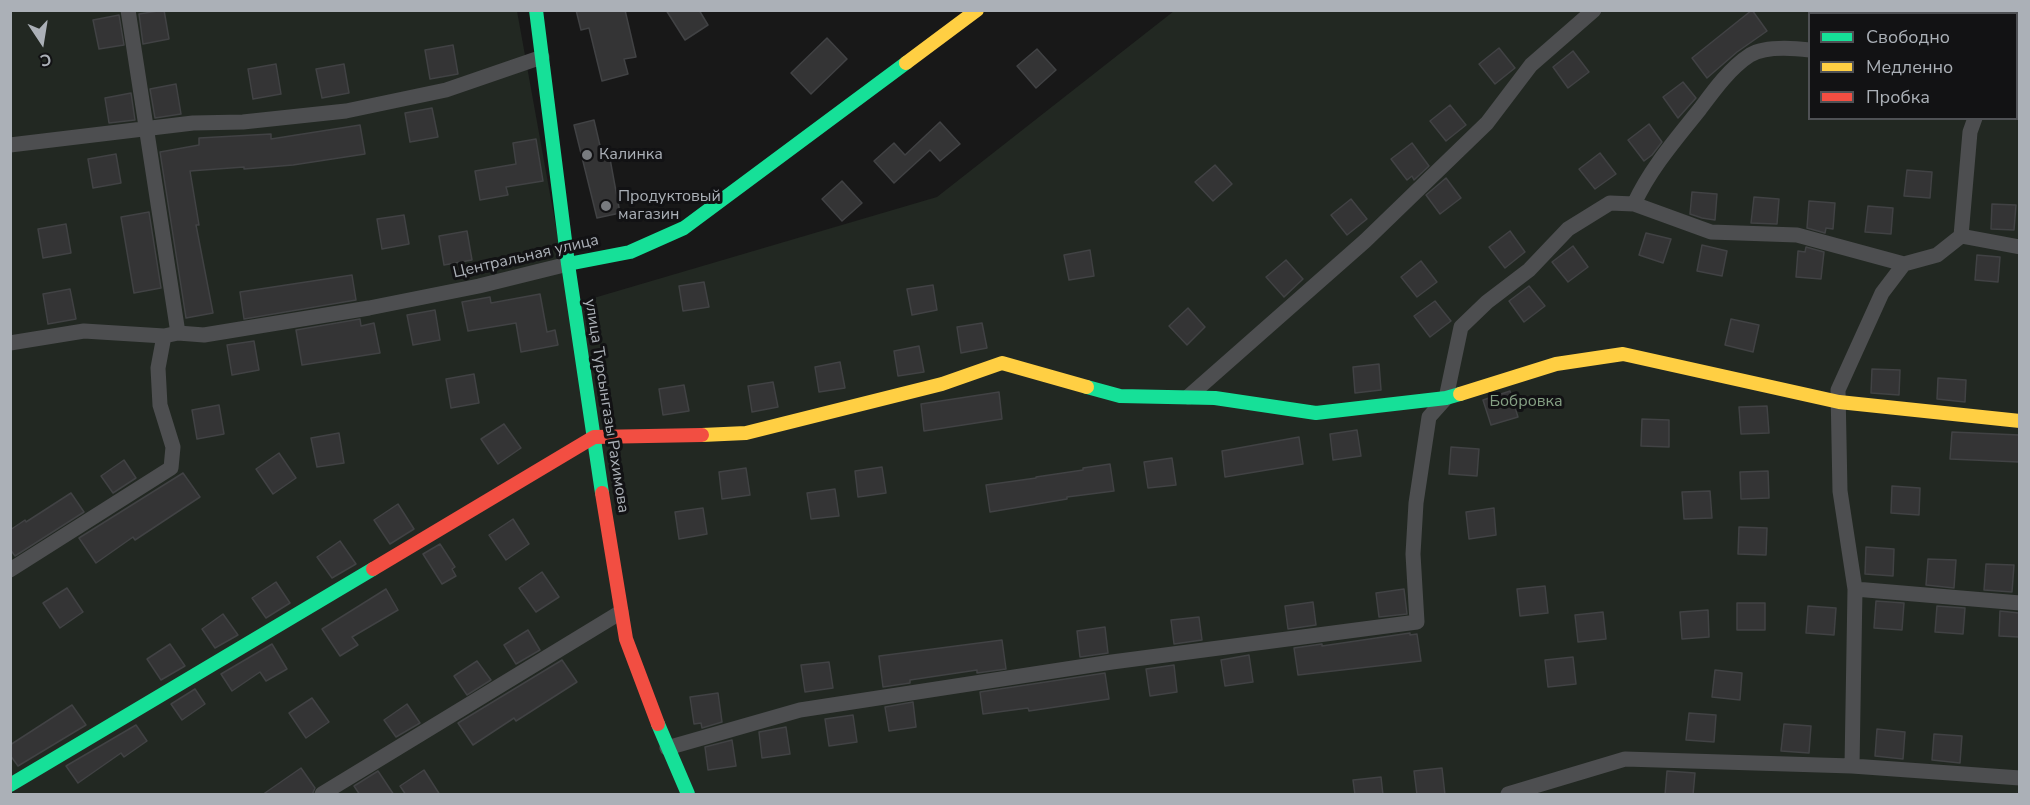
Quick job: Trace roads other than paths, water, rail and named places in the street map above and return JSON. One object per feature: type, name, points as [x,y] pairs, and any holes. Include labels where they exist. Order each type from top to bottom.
[{"type":"street","points":[[10,570],[171,468],[173,447],[160,405],[158,368],[171,335],[146,129],[128,10]]},
{"type":"street","name":"улица Турсынгазы Рахимова","points":[[536,10],[568,264],[626,639],[667,748],[688,795]]},
{"type":"street","name":"Центральная улица","points":[[10,343],[84,331],[204,335],[369,308],[630,252],[684,228],[977,10]]},
{"type":"street","points":[[1188,397],[1365,241],[1487,123],[1531,66],[1594,10]]},
{"type":"street","points":[[1634,204],[1643,185],[1722,80],[1752,54],[1783,48],[1808,50]]},
{"type":"street","points":[[10,145],[193,123],[243,122],[346,111],[446,90],[542,57]]},
{"type":"street","points":[[1961,237],[1970,132],[1974,120]]},
{"type":"street","points":[[667,748],[811,708],[1112,662],[1416,622],[1413,554],[1416,503],[1429,417],[1446,398],[1461,327],[1487,302],[1529,270],[1568,229],[1610,203],[1634,204],[1711,232],[1797,236],[1904,264],[1937,255],[1961,237],[2019,247]]},
{"type":"street","points":[[1852,766],[1855,589],[1840,491],[1838,390],[1882,293],[1904,264]]},
{"type":"street","points":[[10,785],[594,437],[746,433],[942,384],[1002,363],[1120,396],[1215,398],[1317,413],[1446,398],[1556,364],[1623,354],[1839,402],[2019,421]]},
{"type":"street","points":[[1855,589],[2019,603]]},
{"type":"street","points":[[322,795],[621,612]]},
{"type":"street","points":[[1508,795],[1625,759],[1852,766],[2019,778]]},
{"type":"place","name":"Калинка","points":[[587,155]]},
{"type":"place","name":"Продуктовый магазин","points":[[606,206]]},
{"type":"park label","name":"Бобровка","points":[[1526,402]]}]
